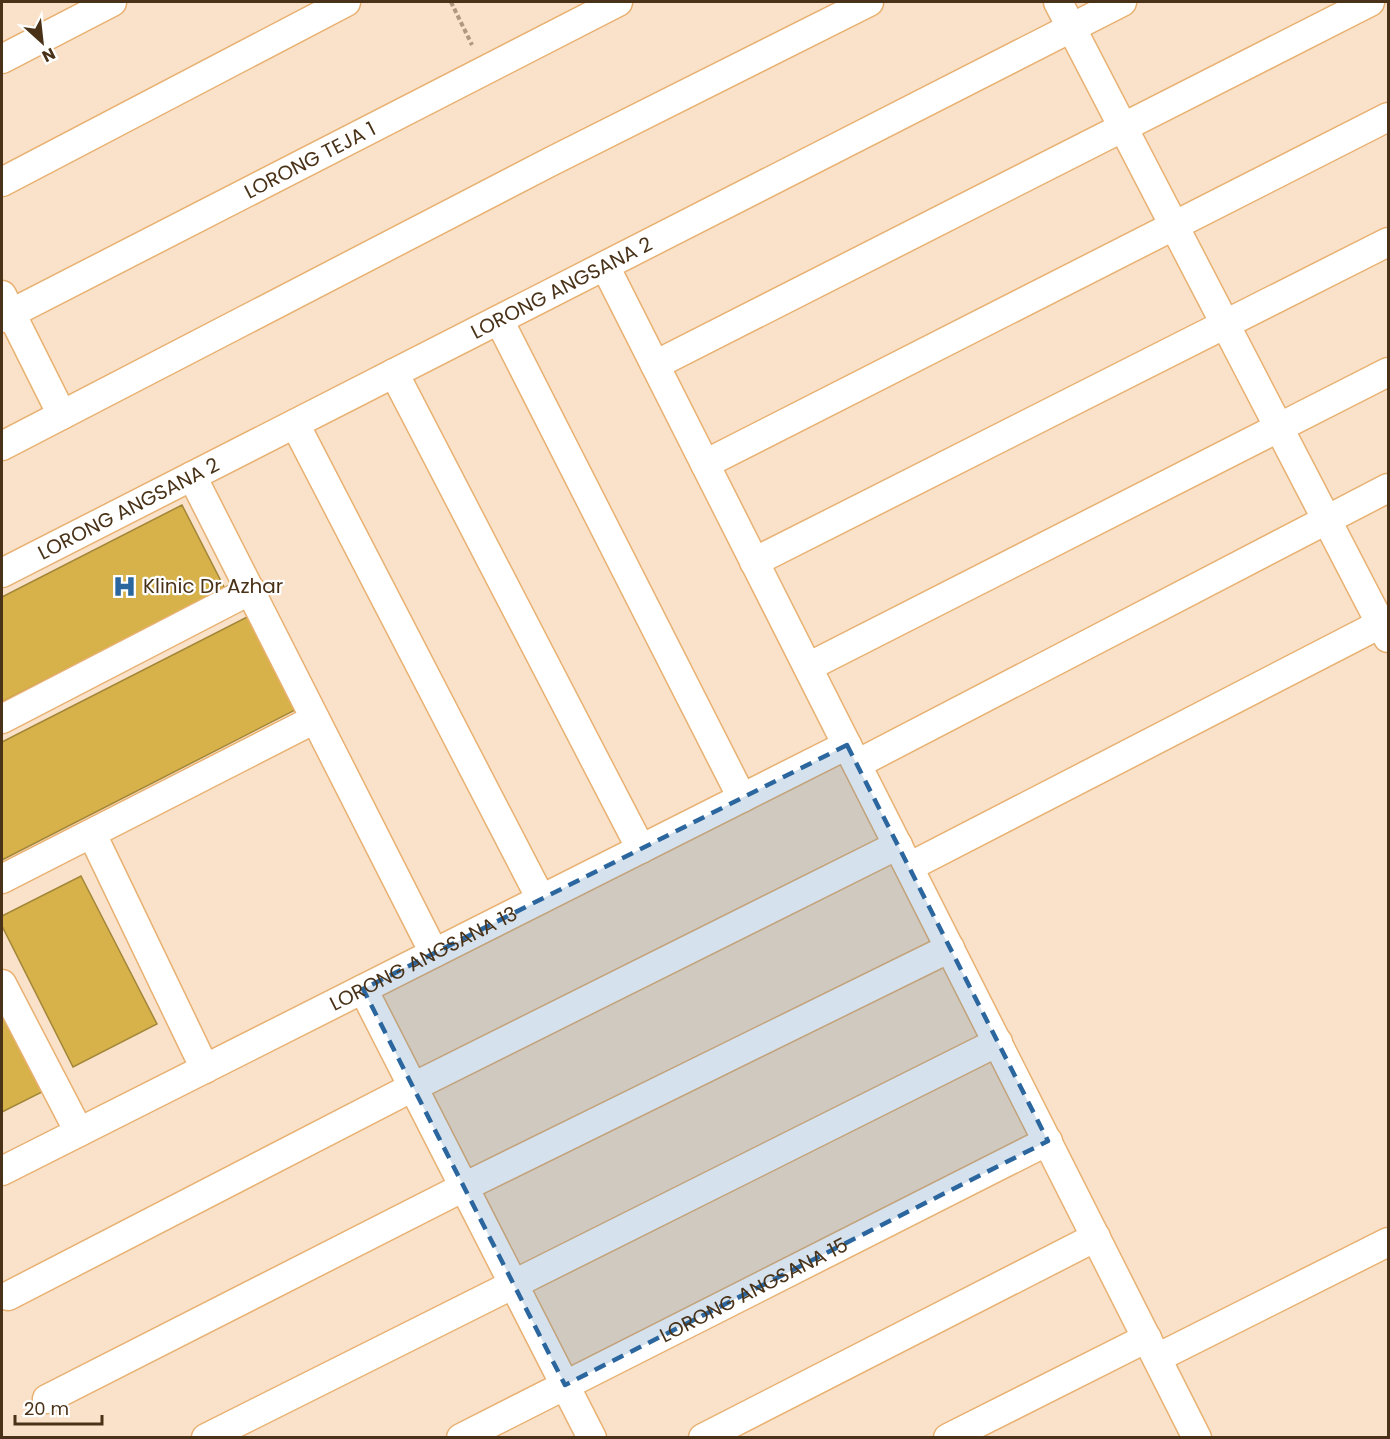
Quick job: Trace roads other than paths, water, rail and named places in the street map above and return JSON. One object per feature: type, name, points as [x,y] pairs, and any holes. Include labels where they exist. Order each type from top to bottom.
[{"type":"street","points":[[2,59],[112,2]]},
{"type":"street","points":[[2,182],[346,2]]},
{"type":"street","name":"LORONG TEJA 1","points":[[5,309],[618,2]]},
{"type":"street","points":[[2,446],[552,161],[869,2]]},
{"type":"street","points":[[8,1296],[413,1087],[1386,627],[1327,519],[1058,2]]},
{"type":"street","name":"LORONG ANGSANA 2","points":[[2,573],[1122,2]]},
{"type":"street","points":[[655,365],[1370,2]]},
{"type":"street","points":[[705,464],[1389,117]]},
{"type":"street","points":[[754,562],[1389,242]]},
{"type":"street","points":[[605,266],[1152,1348],[1191,1435]]},
{"type":"street","points":[[5,309],[62,415]]},
{"type":"street","points":[[499,320],[742,798]]},
{"type":"street","points":[[808,668],[1389,372]]},
{"type":"street","points":[[394,374],[641,849]]},
{"type":"street","points":[[295,424],[541,899]]},
{"type":"street","points":[[192,476],[434,953]]},
{"type":"street","name":"LORONG ANGSANA 13","points":[[2,1171],[742,798],[852,755],[1389,488]]},
{"type":"street","points":[[2,719],[251,590]]},
{"type":"street","points":[[2,879],[315,718]]},
{"type":"street","points":[[92,834],[205,1069]]},
{"type":"street","points":[[47,1399],[464,1187],[950,948]]},
{"type":"street","points":[[2,984],[79,1132]]},
{"type":"street","points":[[363,988],[592,1437]]},
{"type":"street","points":[[206,1437],[998,1042]]},
{"type":"street","name":"LORONG ANGSANA 15","points":[[461,1437],[1048,1142]]},
{"type":"street","points":[[703,1437],[1096,1237]]},
{"type":"street","points":[[948,1437],[1389,1242]]},
{"type":"place","name":"Klinic Dr Azhar","points":[[125,586]]}]
